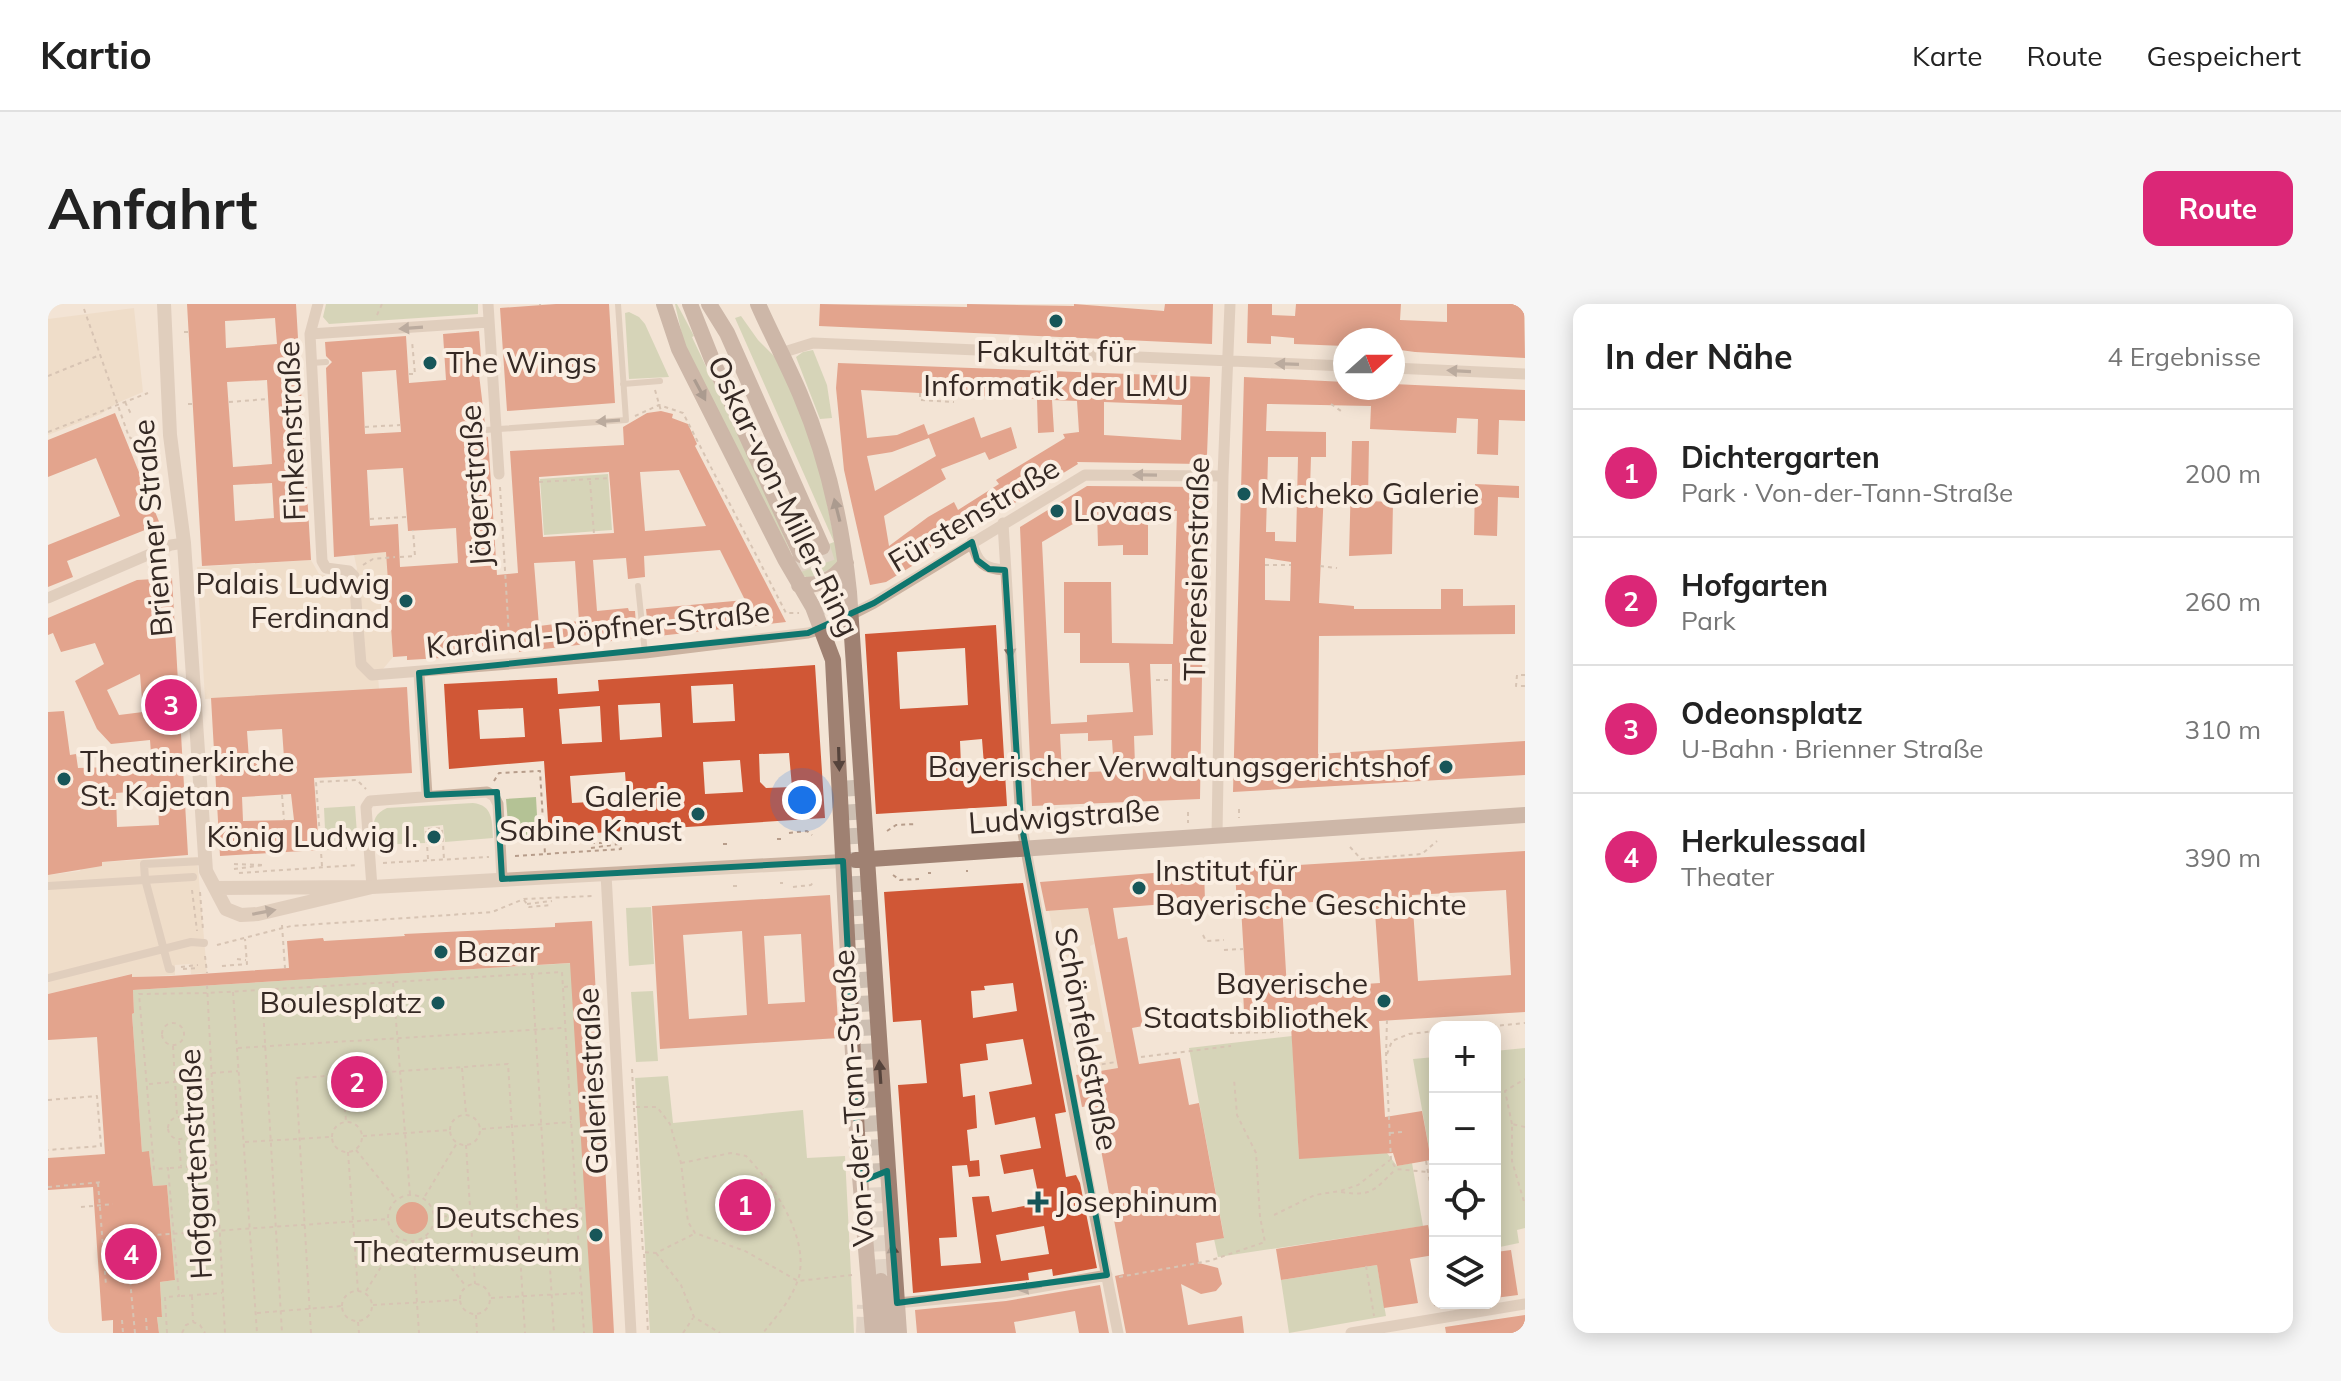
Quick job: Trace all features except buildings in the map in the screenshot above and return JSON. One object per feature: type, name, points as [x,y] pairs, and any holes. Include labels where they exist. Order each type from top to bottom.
[{"type":"main road","name":"Oskar-von-Miller-Ring","points":[[664,304],[679,349],[813,607],[833,660],[843,861]]},
{"type":"main road","name":"Oskar-von-Miller-Ring","points":[[709,304],[727,333],[822,547]]},
{"type":"main road","points":[[717,304],[727,333]]},
{"type":"main road","name":"Oskar-von-Miller-Ring","points":[[758,304],[801,396],[824,462],[842,530],[851,615],[866,859]]},
{"type":"main road","name":"Oskar-von-Miller-Ring","points":[[690,309],[801,555]]},
{"type":"main road","points":[[799,585],[824,582],[836,576],[846,563]]},
{"type":"main road","name":"Ludwigstraße","points":[[843,861],[1525,815]]},
{"type":"main road","name":"Von-der-Tann-Straße","points":[[866,859],[899,1333]]},
{"type":"main road","name":"Von-der-Tann-Straße","points":[[843,861],[860,1182],[873,1333]]},
{"type":"main road","points":[[860,1182],[879,1178],[888,1184]]},
{"type":"main road","points":[[881,1281],[885,1333]]},
{"type":"street","name":"Brienner Straße","points":[[164,304],[170,435],[184,543],[201,870],[216,888],[226,909],[241,915],[326,900],[372,887]]},
{"type":"street","name":"Finkenstraße","points":[[318,304],[310,334],[322,556],[326,568],[352,573]]},
{"type":"street","name":"Jägerstraße","points":[[488,304],[491,430],[499,474]]},
{"type":"street","name":"Theresienstraße","points":[[1217,835],[1223,476],[1230,304]]},
{"type":"street","points":[[310,334],[489,322]]},
{"type":"street","points":[[781,353],[813,343],[1333,366]]},
{"type":"street","points":[[1405,369],[1525,374]]},
{"type":"street","name":"Fürstenstraße","points":[[823,629],[1085,475],[1223,476]]},
{"type":"street","name":"Schönfeldstraße","points":[[1003,523],[1021,822],[1118,1333]]},
{"type":"street","points":[[972,542],[977,560],[989,569],[1005,570]]},
{"type":"street","points":[[48,598],[171,545],[184,543]]},
{"type":"street","name":"Kardinal-Döpfner-Straße","points":[[352,573],[361,664],[367,673],[378,675],[645,653],[823,629]]},
{"type":"street","points":[[419,673],[427,795]]},
{"type":"street","points":[[216,888],[372,887],[366,807],[370,801],[487,792],[494,796],[498,804],[502,879]]},
{"type":"street","name":"Ludwigstraße","points":[[372,887],[843,861]]},
{"type":"street","points":[[174,969],[169,969],[144,875],[144,864],[201,870]]},
{"type":"street","points":[[48,886],[201,870]]},
{"type":"street","name":"Galeriestraße","points":[[606,874],[631,1333]]},
{"type":"street","points":[[48,966],[49,977],[191,942],[204,943]]},
{"type":"street","points":[[897,1303],[1005,1293],[1107,1275]]},
{"type":"street","points":[[1351,1333],[1525,1304]]},
{"type":"lane","points":[[491,430],[626,420],[618,304]]},
{"type":"lane","points":[[311,363],[326,362]]},
{"type":"lane","points":[[623,384],[656,381]]},
{"type":"lane","points":[[638,586],[645,653]]},
{"type":"path","points":[[84,309],[129,437],[137,442],[151,441]]},
{"type":"path","points":[[409,374],[415,374],[412,328]]},
{"type":"path","points":[[48,376],[101,355]]},
{"type":"path","points":[[656,381],[661,411]]},
{"type":"path","points":[[48,430],[148,393]]},
{"type":"path","points":[[920,393],[920,400],[954,402]]},
{"type":"path","points":[[229,402],[268,399]]},
{"type":"path","points":[[125,402],[129,415]]},
{"type":"path","points":[[1331,404],[1341,411]]},
{"type":"path","points":[[626,420],[659,405],[683,413],[786,613],[799,613],[813,607]]},
{"type":"path","points":[[365,427],[400,425]]},
{"type":"path","name":"Jägerstraße","points":[[499,474],[511,666]]},
{"type":"path","points":[[539,482],[610,478]]},
{"type":"path","points":[[590,479],[594,534]]},
{"type":"path","points":[[370,519],[407,517]]},
{"type":"path","points":[[400,557],[415,556],[413,530]]},
{"type":"path","points":[[352,573],[373,559],[395,557]]},
{"type":"path","points":[[1265,565],[1291,565]]},
{"type":"path","points":[[1320,566],[1337,568]]},
{"type":"path","points":[[370,615],[390,614]]},
{"type":"path","points":[[1525,675],[1517,675],[1516,686],[1525,686]]},
{"type":"path","points":[[1156,680],[1172,680]]},
{"type":"path","points":[[487,792],[499,773],[540,771],[545,854]]},
{"type":"path","points":[[322,867],[316,782],[357,780],[375,799]]},
{"type":"path","points":[[282,795],[284,820]]},
{"type":"path","points":[[887,831],[896,825],[916,824]]},
{"type":"path","points":[[428,861],[426,829],[442,828],[444,860]]},
{"type":"path","points":[[789,833],[807,831],[812,835]]},
{"type":"path","points":[[777,839],[782,839]]},
{"type":"path","points":[[1350,847],[1361,859],[1394,858],[1422,854],[1437,841]]},
{"type":"path","points":[[591,843],[620,843]]},
{"type":"path","points":[[207,973],[199,871],[193,873],[201,870],[226,873],[501,857],[621,849],[620,843]]},
{"type":"path","points":[[591,848],[613,847],[620,843]]},
{"type":"path","points":[[234,864],[264,865]]},
{"type":"path","points":[[264,865],[265,871]]},
{"type":"path","points":[[234,869],[264,865]]},
{"type":"path","points":[[201,870],[195,926],[204,943]]},
{"type":"path","points":[[893,875],[900,880],[919,879]]},
{"type":"path","points":[[793,887],[811,885],[814,881]]},
{"type":"path","points":[[204,943],[218,945],[282,926],[492,912],[524,899],[607,895]]},
{"type":"path","points":[[524,899],[528,904],[552,903]]},
{"type":"path","points":[[282,926],[285,968]]},
{"type":"path","points":[[1203,935],[1206,941],[1224,940]]},
{"type":"path","points":[[244,938],[246,964]]},
{"type":"path","points":[[1224,950],[1243,949]]},
{"type":"path","points":[[237,959],[246,959],[246,964]]},
{"type":"path","points":[[222,966],[246,964]]},
{"type":"path","points":[[174,969],[198,967]]},
{"type":"path","points":[[216,1165],[154,1169],[139,994],[208,993],[562,972],[584,1333]]},
{"type":"path","points":[[532,974],[554,1333]]},
{"type":"path","points":[[286,980],[286,988]]},
{"type":"path","points":[[393,982],[410,1195]]},
{"type":"path","name":"Hofgartenstraße","points":[[207,985],[225,1333]]},
{"type":"path","points":[[563,987],[572,986]]},
{"type":"path","points":[[262,990],[282,1333]]},
{"type":"path","points":[[233,991],[257,1333]]},
{"type":"path","points":[[1387,1020],[1389,1133],[1391,1160],[1396,1169]]},
{"type":"path","points":[[171,1023],[181,1026],[184,1033],[180,1043],[173,1046],[166,1044],[161,1034],[164,1027],[171,1023]]},
{"type":"path","points":[[1501,1025],[1525,1023]]},
{"type":"path","points":[[237,1048],[565,1027]]},
{"type":"path","points":[[1230,1033],[1279,1032]]},
{"type":"path","points":[[1386,1056],[1392,1041],[1409,1034],[1429,1032]]},
{"type":"path","points":[[173,1046],[178,1117]]},
{"type":"path","points":[[1141,1057],[1231,1046]]},
{"type":"path","points":[[1066,1070],[1116,1062]]},
{"type":"path","points":[[311,1333],[296,1078],[508,1064],[525,1333]]},
{"type":"path","points":[[462,1067],[466,1115]]},
{"type":"path","points":[[632,1069],[648,1333]]},
{"type":"path","points":[[211,1073],[238,1071]]},
{"type":"path","points":[[342,1075],[346,1122]]},
{"type":"path","points":[[146,1085],[211,1079]]},
{"type":"path","points":[[1107,1275],[1113,1279],[1209,1261],[1265,1242],[1260,1217],[1256,1153],[1237,1115],[1234,1079]]},
{"type":"path","points":[[1525,1079],[1505,1091],[1512,1124],[1512,1161],[1525,1205]]},
{"type":"path","points":[[48,1100],[97,1096],[101,1146],[48,1150]]},
{"type":"path","points":[[634,1107],[657,1107],[670,1124],[681,1163],[688,1222],[695,1233],[745,1251],[798,1281],[850,1276]]},
{"type":"path","points":[[178,1117],[187,1121],[190,1127],[188,1134],[179,1140],[169,1135],[167,1127],[170,1120],[178,1117]]},
{"type":"path","points":[[450,1130],[457,1117],[474,1117],[481,1129],[478,1138],[466,1145]]},
{"type":"path","points":[[346,1122],[355,1124],[362,1136],[361,1144],[348,1152],[339,1149],[332,1137],[334,1128],[346,1122]]},
{"type":"path","points":[[481,1129],[571,1122]]},
{"type":"path","points":[[1512,1124],[1525,1127]]},
{"type":"path","points":[[362,1136],[450,1130]]},
{"type":"path","points":[[450,1130],[458,1142],[466,1145]]},
{"type":"path","points":[[1389,1133],[1402,1134]]},
{"type":"path","points":[[243,1142],[332,1137]]},
{"type":"path","points":[[179,1140],[181,1167]]},
{"type":"path","points":[[424,1198],[458,1142]]},
{"type":"path","points":[[466,1145],[475,1284]]},
{"type":"path","points":[[355,1150],[397,1200]]},
{"type":"path","points":[[348,1152],[358,1291]]},
{"type":"path","points":[[681,1163],[731,1153],[746,1156],[778,1195],[788,1216],[801,1266],[798,1281],[787,1303],[763,1333]]},
{"type":"path","points":[[1274,1215],[1315,1195],[1358,1185],[1391,1160]]},
{"type":"path","points":[[1426,1161],[1429,1178]]},
{"type":"path","points":[[168,1168],[179,1296]]},
{"type":"path","points":[[1396,1169],[1428,1172]]},
{"type":"path","points":[[1340,1191],[1361,1195],[1372,1193],[1396,1169]]},
{"type":"path","points":[[48,1187],[103,1182]]},
{"type":"path","points":[[98,1183],[106,1285]]},
{"type":"path","points":[[410,1195],[424,1198],[435,1217],[431,1231],[413,1241],[399,1237],[388,1219],[392,1205],[410,1195]]},
{"type":"path","points":[[81,1207],[113,1204]]},
{"type":"path","points":[[435,1217],[585,1208]]},
{"type":"path","points":[[135,1333],[126,1237],[388,1219]]},
{"type":"path","points":[[624,1223],[641,1221]]},
{"type":"path","points":[[643,1252],[656,1253],[695,1233]]},
{"type":"path","points":[[425,1236],[466,1287]]},
{"type":"path","points":[[365,1293],[399,1237]]},
{"type":"path","points":[[413,1241],[419,1333]]},
{"type":"path","points":[[656,1253],[681,1285],[694,1317],[720,1333]]},
{"type":"path","points":[[1366,1266],[1376,1329]]},
{"type":"path","points":[[475,1284],[484,1287],[490,1298],[485,1311],[476,1314],[467,1312],[460,1300],[466,1287],[475,1284]]},
{"type":"path","points":[[342,1306],[349,1294],[358,1291],[365,1293],[372,1305]]},
{"type":"path","points":[[167,1333],[165,1297],[223,1293]]},
{"type":"path","points":[[490,1298],[581,1293]]},
{"type":"path","points":[[192,1295],[193,1322]]},
{"type":"path","points":[[372,1305],[460,1300]]},
{"type":"path","points":[[342,1306],[349,1319],[358,1321],[367,1318],[372,1305]]},
{"type":"path","points":[[255,1313],[342,1306]]},
{"type":"path","points":[[1435,1309],[1437,1319]]},
{"type":"path","points":[[476,1314],[477,1333]]},
{"type":"path","points":[[683,1333],[694,1317]]},
{"type":"path","points":[[146,1318],[147,1333]]},
{"type":"path","points":[[122,1320],[123,1333]]},
{"type":"path","points":[[358,1321],[359,1333]]},
{"type":"path","points":[[182,1333],[186,1325],[193,1322],[200,1325],[205,1333]]},
{"type":"highlighted area","points":[[972,542],[977,560],[989,569],[1005,570],[1021,822],[1107,1275],[897,1303],[887,1171],[860,1182],[843,861],[502,879],[497,792],[427,795],[419,673],[808,633],[874,603]]},
{"type":"green space","points":[[326,304],[478,304],[478,314],[329,324],[323,317]]},
{"type":"green space","points":[[675,304],[694,336],[793,558],[834,542],[735,318],[741,316],[758,340],[781,363],[816,449],[839,562],[833,572],[814,580],[801,575],[685,348]]},
{"type":"green space","points":[[629,312],[645,324],[669,377],[629,379],[625,313]]},
{"type":"green space","points":[[813,350],[827,385],[832,418],[820,419],[796,357]]},
{"type":"green space","points":[[608,474],[612,530],[544,535],[540,479]]},
{"type":"green space","points":[[536,797],[538,834],[509,836],[506,799]]},
{"type":"green space","points":[[473,803],[488,810],[493,838],[445,842],[443,825],[424,827],[425,843],[374,845],[375,819],[387,808]]},
{"type":"green space","points":[[355,806],[358,848],[326,850],[324,808]]},
{"type":"green space","points":[[651,907],[654,964],[629,966],[626,908]]},
{"type":"green space","points":[[572,963],[593,1333],[159,1333],[157,1317],[162,1316],[160,1282],[175,1280],[167,1185],[153,1186],[149,1152],[142,1152],[133,990]]},
{"type":"green space","points":[[653,991],[658,1061],[636,1062],[631,992]]},
{"type":"green space","points":[[1292,1036],[1299,1158],[1387,1153],[1397,1166],[1412,1163],[1423,1226],[1218,1257],[1214,1239],[1224,1237],[1189,1048]]},
{"type":"green space","points":[[1525,1048],[1525,1228],[1517,1230],[1519,1243],[1501,1247],[1501,1093],[1501,1050]]},
{"type":"green space","points":[[1429,1058],[1429,1148],[1413,1059]]},
{"type":"green space","points":[[668,1076],[673,1123],[803,1110],[807,1158],[845,1156],[854,1333],[650,1333],[635,1078]]},
{"type":"green space","points":[[1377,1265],[1386,1316],[1289,1333],[1281,1280]]},
{"type":"shaded area","points":[[134,308],[143,392],[101,414],[48,435],[48,319]]},
{"type":"shaded area","points":[[395,551],[387,568],[393,657],[378,675],[379,689],[205,699],[197,567],[311,560],[319,574],[346,579],[354,576],[357,569],[354,555]]},
{"type":"shaded area","points":[[197,857],[207,973],[191,974],[190,964],[175,965],[175,975],[132,977],[131,974],[48,994],[48,875],[102,866],[102,862]]},
{"type":"shaded area","points":[[1088,908],[1094,944],[1090,946],[1106,1032],[1111,1032],[1118,1068],[1078,1075],[1049,910]]},
{"type":"tunnel","points":[[822,547],[845,633]]},
{"type":"tunnel","points":[[801,555],[828,628]]},
{"type":"tunnel","points":[[854,780],[881,1281]]},
{"type":"tunnel","points":[[864,1333],[865,1305]]},
{"type":"place","name":"Fakultät für Informatik der LMU","points":[[1056,321]]},
{"type":"place","name":"The Wings","points":[[430,363]]},
{"type":"place","name":"Micheko Galerie","points":[[1244,494]]},
{"type":"place","name":"Lovaas","points":[[1057,511]]},
{"type":"place","name":"Palais Ludwig Ferdinand","points":[[406,601]]},
{"type":"place","name":"Odeonsplatz","points":[[171,705]]},
{"type":"place","name":"Bayerischer Verwaltungsgerichtshof","points":[[1446,767]]},
{"type":"place","name":"Theatinerkirche St. Kajetan","points":[[64,779]]},
{"type":"place","name":"Galerie Sabine Knust","points":[[698,814]]},
{"type":"place","name":"König Ludwig I.","points":[[434,837]]},
{"type":"place","name":"Institut für Bayerische Geschichte","points":[[1139,888]]},
{"type":"place","name":"Bazar","points":[[441,952]]},
{"type":"place","name":"Bayerische Staatsbibliothek","points":[[1384,1001]]},
{"type":"place","name":"Boulesplatz","points":[[438,1003]]},
{"type":"place","name":"Hofgarten","points":[[357,1082]]},
{"type":"place","name":"Josephinum","points":[[1038,1202]]},
{"type":"place","name":"Dichtergarten","points":[[745,1205]]},
{"type":"place","name":"Deutsches Theatermuseum","points":[[596,1235]]},
{"type":"place","name":"Herkulessaal","points":[[131,1254]]}]
